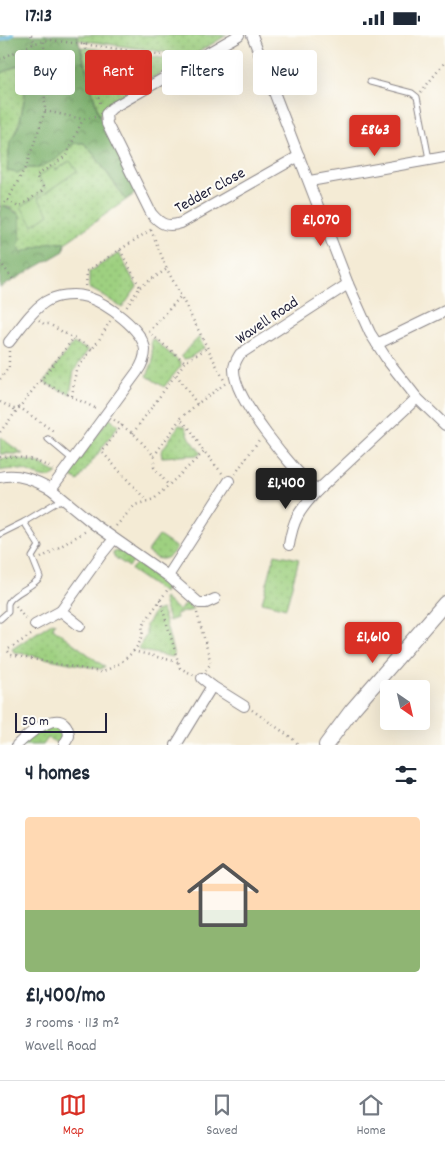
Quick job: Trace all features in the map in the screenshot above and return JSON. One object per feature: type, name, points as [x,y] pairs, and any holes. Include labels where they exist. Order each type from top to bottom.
[{"type":"street","points":[[212,50],[239,35]]},
{"type":"street","points":[[252,35],[310,181],[348,284],[366,324],[377,344],[416,398],[445,425]]},
{"type":"street","points":[[106,114],[112,108],[162,79]]},
{"type":"street","name":"Tedder Close","points":[[106,114],[107,125],[151,213],[162,224],[167,226],[181,223],[299,156]]},
{"type":"street","points":[[310,181],[445,157]]},
{"type":"street","name":"Wavell Road","points":[[235,377],[236,361],[244,350],[348,284]]},
{"type":"street","points":[[9,342],[32,314],[46,301],[58,297],[76,295],[86,297],[105,306],[144,333],[145,349],[143,364],[51,489]]},
{"type":"street","points":[[377,344],[445,311]]},
{"type":"street","points":[[235,377],[249,408],[265,433],[286,460],[316,491]]},
{"type":"street","points":[[289,545],[294,521],[316,491],[416,398]]},
{"type":"street","points":[[0,477],[12,476],[30,479],[51,489],[95,525],[171,579],[199,603],[206,603],[215,599]]},
{"type":"street","points":[[171,579],[229,481]]},
{"type":"street","points":[[36,625],[61,611],[112,537]]},
{"type":"street","points":[[326,745],[352,711],[445,603]]},
{"type":"street","points":[[61,611],[80,626]]},
{"type":"street","points":[[202,678],[244,706]]},
{"type":"street","points":[[176,745],[212,686]]},
{"type":"street","points":[[17,745],[33,731],[53,720],[60,721],[67,728],[69,736],[64,745]]},
{"type":"lane","points":[[370,82],[412,93],[417,97],[430,160]]},
{"type":"lane","points":[[48,439],[73,460]]},
{"type":"lane","points":[[0,534],[24,523],[62,499]]},
{"type":"lane","points":[[0,619],[8,612],[8,604],[11,598],[37,582],[40,577],[32,557],[38,546],[24,523]]},
{"type":"path","points":[[31,35],[35,43]]},
{"type":"path","points":[[0,59],[35,43],[55,40],[162,55]]},
{"type":"path","points":[[0,206],[8,200],[27,164],[45,111],[44,41]]},
{"type":"path","points":[[84,44],[100,104],[106,114]]},
{"type":"path","points":[[417,97],[445,61]]},
{"type":"path","points":[[8,200],[18,207],[41,192],[43,187],[36,176],[66,156],[83,119],[45,111]]},
{"type":"path","points":[[86,297],[87,271],[151,229],[162,224]]},
{"type":"path","points":[[151,229],[167,269],[225,383]]},
{"type":"path","points":[[120,249],[140,287]]},
{"type":"path","points":[[0,262],[15,282]]},
{"type":"path","points":[[72,396],[76,370],[115,313],[118,309],[123,313],[140,287],[167,269]]},
{"type":"path","points":[[181,296],[144,333],[185,362]]},
{"type":"path","points":[[32,314],[44,324],[49,324],[92,349]]},
{"type":"path","points":[[0,432],[73,339]]},
{"type":"path","points":[[0,379],[9,367],[9,342]]},
{"type":"path","points":[[132,433],[185,362],[207,348]]},
{"type":"path","points":[[176,374],[197,404]]},
{"type":"path","points":[[169,486],[154,467],[154,456],[180,419],[197,404],[235,377]]},
{"type":"path","points":[[40,381],[106,414],[132,433],[154,456]]},
{"type":"path","points":[[152,399],[156,401]]},
{"type":"path","points":[[0,402],[16,411]]},
{"type":"path","points":[[19,407],[53,431],[48,439]]},
{"type":"path","points":[[180,419],[191,430],[194,439],[229,481],[265,433]]},
{"type":"path","points":[[122,425],[102,452],[147,501]]},
{"type":"path","points":[[112,537],[135,505],[154,499],[204,452]]},
{"type":"path","points":[[0,457],[24,457],[42,463],[62,474]]},
{"type":"path","points":[[33,562],[95,525]]},
{"type":"path","points":[[11,598],[27,621],[36,625],[34,633],[7,650],[10,655],[100,672],[109,670],[119,664],[133,651],[143,636],[142,625],[171,579]]},
{"type":"path","points":[[160,599],[180,668],[202,678],[210,663],[192,598]]},
{"type":"path","points":[[133,651],[178,662]]},
{"type":"path","points":[[255,712],[299,745]]},
{"type":"green space","points":[[0,35],[77,35],[85,65],[85,95],[93,95],[98,113],[137,192],[126,200],[84,143],[75,143],[55,160],[38,168],[28,168],[17,173],[7,171],[10,143],[19,125],[25,95],[75,95],[75,50],[15,50],[15,66],[0,74]]},
{"type":"green space","points":[[78,35],[227,35],[202,50],[162,50],[162,52],[79,40]]},
{"type":"green space","points":[[81,47],[103,50],[85,50],[85,62]]},
{"type":"green space","points":[[152,57],[162,58],[162,72],[152,78]]},
{"type":"green space","points":[[15,66],[15,95],[25,95],[19,125],[10,143],[17,173],[28,168],[38,168],[75,143],[84,143],[126,200],[65,243],[52,242],[22,252],[18,246],[20,240],[20,215],[10,207],[3,205],[0,213],[0,74]]},
{"type":"green space","points":[[94,95],[122,95],[112,101],[99,115]]},
{"type":"green space","points":[[70,161],[77,171],[38,198],[49,214],[33,225],[21,207],[46,189],[38,177],[54,166],[56,170]]},
{"type":"green space","points":[[3,205],[20,215],[20,240],[18,246],[22,252],[52,242],[65,243],[64,251],[0,288],[0,213]]},
{"type":"green space","points":[[119,253],[137,287],[122,308],[89,288],[89,272]]},
{"type":"green space","points":[[199,337],[204,348],[189,358],[184,359],[181,356]]},
{"type":"green space","points":[[153,339],[180,362],[181,366],[164,387],[147,376],[153,361],[151,340]]},
{"type":"green space","points":[[73,343],[88,350],[74,371],[70,394],[47,384],[45,381]]},
{"type":"green space","points":[[109,418],[118,426],[78,481],[69,475]]},
{"type":"green space","points":[[179,425],[185,426],[190,438],[201,453],[198,455],[162,457],[161,452]]},
{"type":"green space","points":[[0,437],[23,454],[0,454]]},
{"type":"green space","points":[[13,458],[36,462],[57,473],[53,476],[44,477],[21,470],[10,469],[0,471],[0,459]]},
{"type":"green space","points":[[159,536],[177,548],[170,556],[163,559],[156,558],[147,552]]},
{"type":"green space","points":[[116,551],[124,552],[134,561],[129,567],[114,557],[113,553]]},
{"type":"green space","points":[[275,554],[299,559],[286,608],[262,602]]},
{"type":"green space","points":[[138,562],[168,585],[164,593],[132,571],[131,569]]},
{"type":"green space","points":[[164,598],[179,611],[186,602],[193,610],[176,614],[177,618],[169,621]]},
{"type":"green space","points":[[162,609],[174,656],[172,657],[143,651],[138,648],[146,636],[146,625],[155,611]]},
{"type":"green space","points":[[53,622],[55,623],[53,628],[105,667],[100,669],[14,652],[12,649]]},
{"type":"green space","points":[[47,726],[59,726],[64,737],[61,742],[57,743],[48,738],[43,745],[21,745]]},
{"type":"waterway","points":[[0,40],[12,35]]}]
